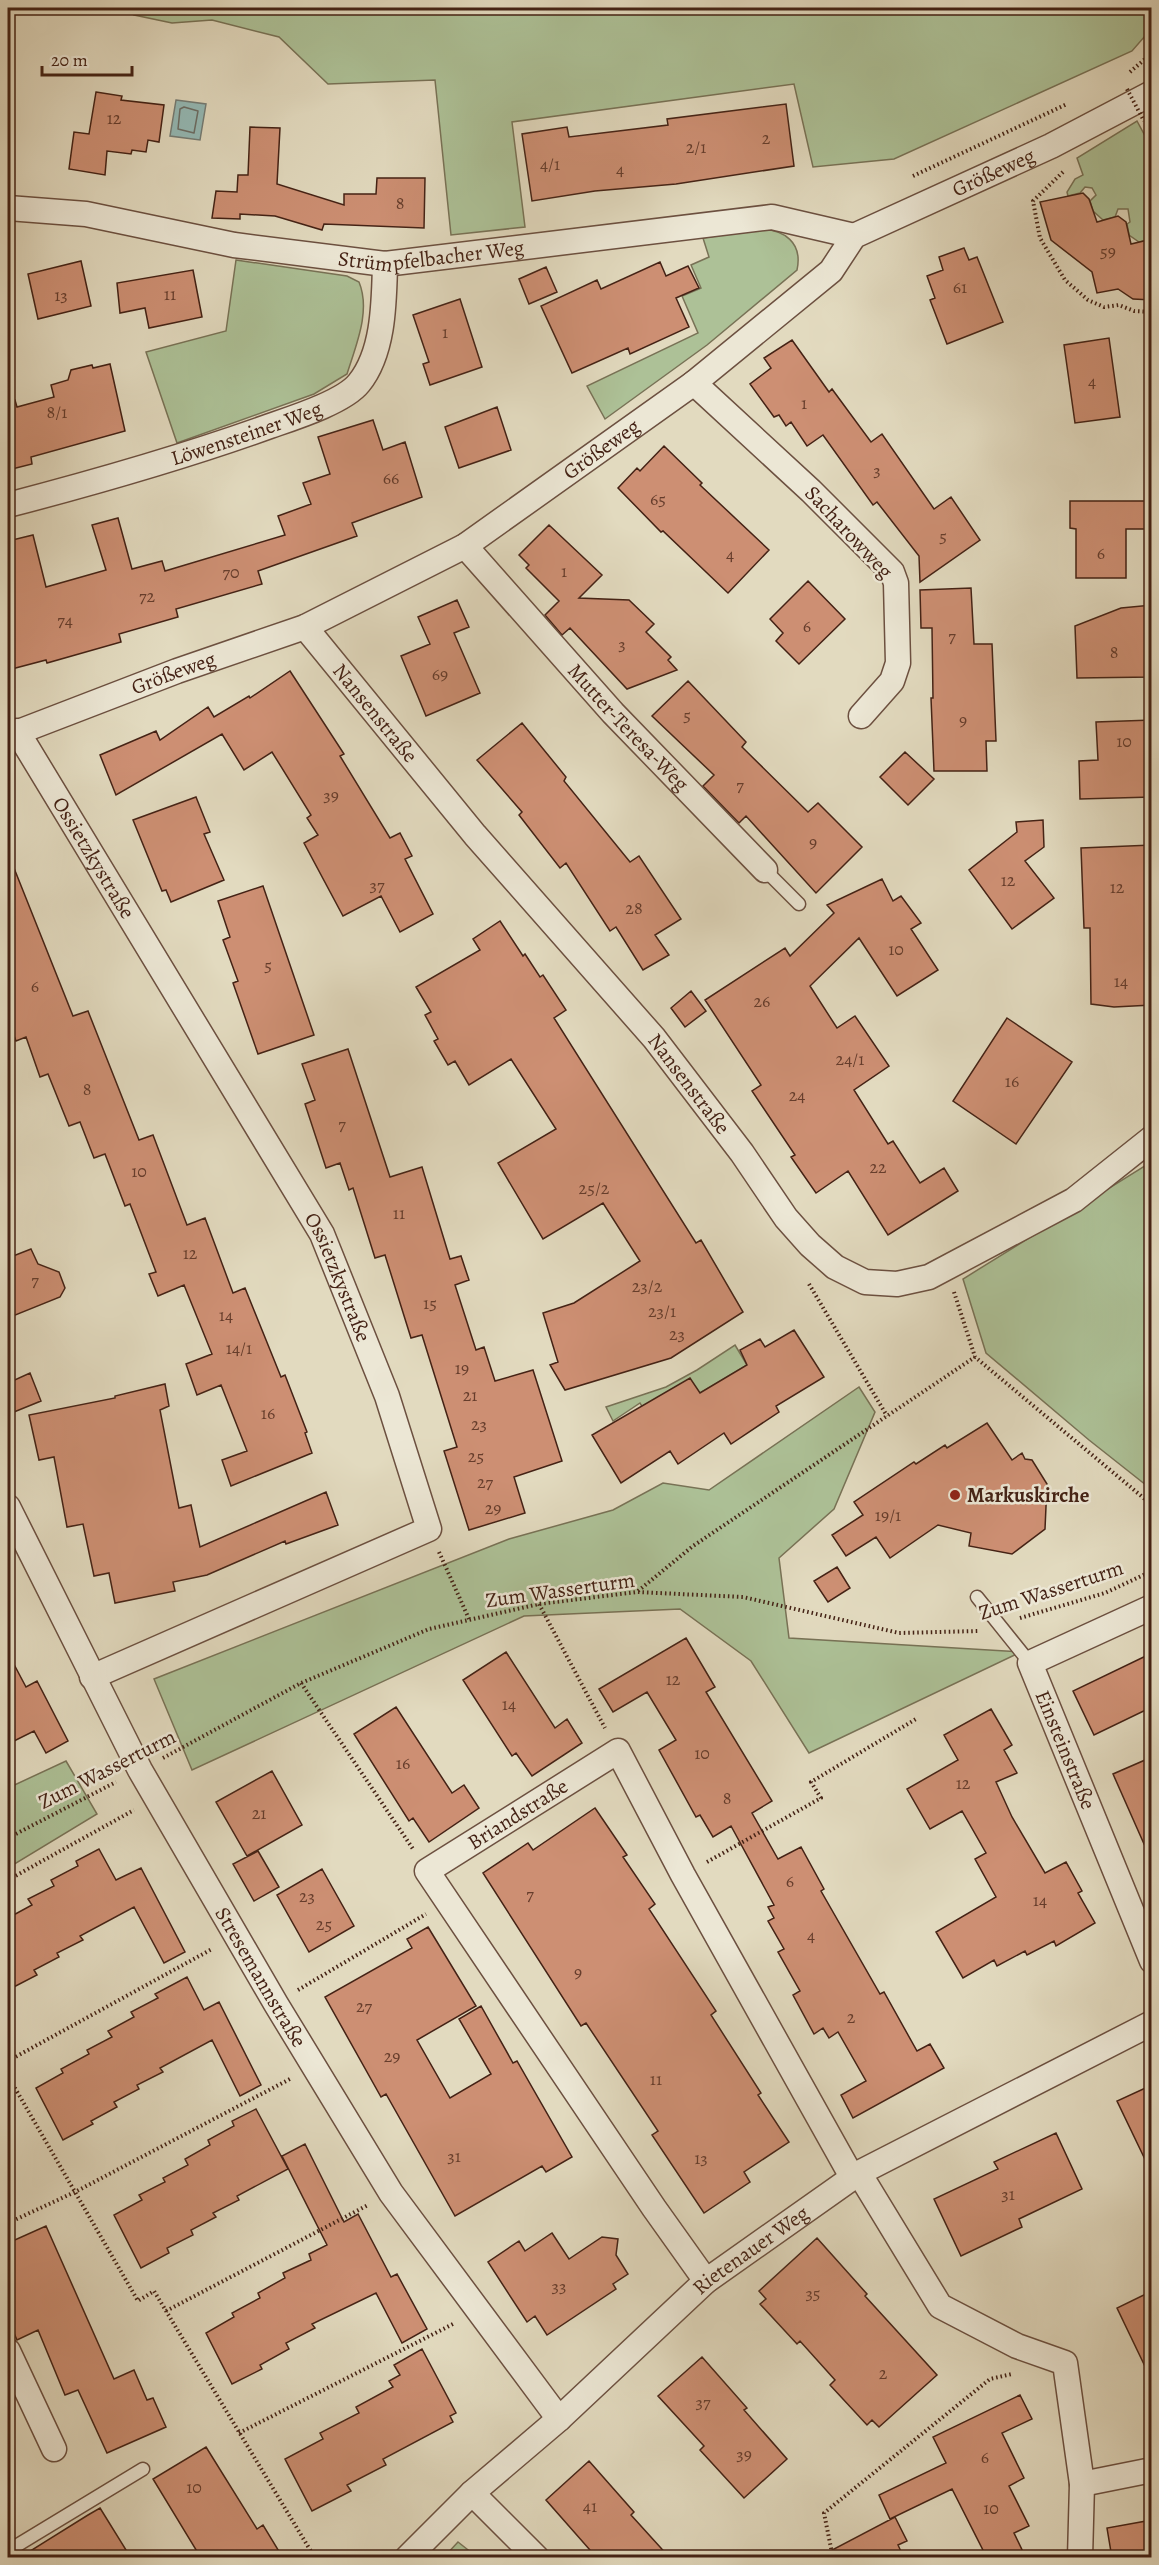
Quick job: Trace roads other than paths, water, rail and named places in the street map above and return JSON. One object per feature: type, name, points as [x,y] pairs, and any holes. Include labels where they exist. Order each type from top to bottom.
[{"type":"street","name":"Größeweg","points":[[12,733],[177,671],[305,627],[465,546],[694,383],[831,272],[854,236],[1051,146],[1152,93]]},
{"type":"street","name":"Strümpfelbacher Weg","points":[[8,208],[86,214],[234,245],[385,264],[772,217],[854,236]]},
{"type":"street","name":"Löwensteiner Weg","points":[[8,505],[110,478],[243,436],[319,409],[357,386],[367,371],[376,348],[384,295],[385,264]]},
{"type":"street","name":"Sacharowweg","points":[[694,383],[811,491],[892,572],[896,583],[898,663],[896,674],[861,716]]},
{"type":"street","name":"Mutter-Teresa-Weg","points":[[465,546],[613,713],[765,870]]},
{"type":"street","name":"Nansenstraße","points":[[305,627],[475,835],[654,1038],[742,1153],[786,1218],[810,1245],[835,1267],[865,1282],[897,1284],[914,1282],[946,1269],[1074,1200],[1152,1138]]},
{"type":"street","name":"Ossietzkystraße","points":[[12,733],[322,1234],[387,1396],[429,1529],[92,1677]]},
{"type":"street","name":"Stresemannstraße","points":[[8,1507],[140,1770],[276,2004],[391,2193],[559,2419]]},
{"type":"street","name":"Einsteinstraße","points":[[1152,1607],[1030,1663],[1054,1740],[1152,1961]]},
{"type":"street","name":"Briandstraße","points":[[706,2282],[427,1870],[618,1751],[683,1875],[855,2175]]},
{"type":"street","name":"Rietenauer Weg","points":[[407,2558],[472,2493],[559,2419],[706,2282],[855,2175],[1051,2081],[1152,2023]]},
{"type":"street","points":[[855,2175],[940,2306],[1017,2346],[1065,2363],[1082,2484],[1080,2558]]},
{"type":"street","points":[[8,2351],[54,2449]]},
{"type":"street","points":[[1082,2484],[1152,2470]]},
{"type":"street","points":[[472,2493],[537,2558]]},
{"type":"lane","name":"Mutter-Teresa-Weg","points":[[765,870],[799,904]]},
{"type":"lane","points":[[977,1597],[1030,1663]]},
{"type":"lane","points":[[8,2554],[11,2548],[143,2469]]},
{"type":"water","points":[[176,100],[206,104],[200,140],[170,136]]},
{"type":"place","name":"Markuskirche","points":[[955,1495]]}]
